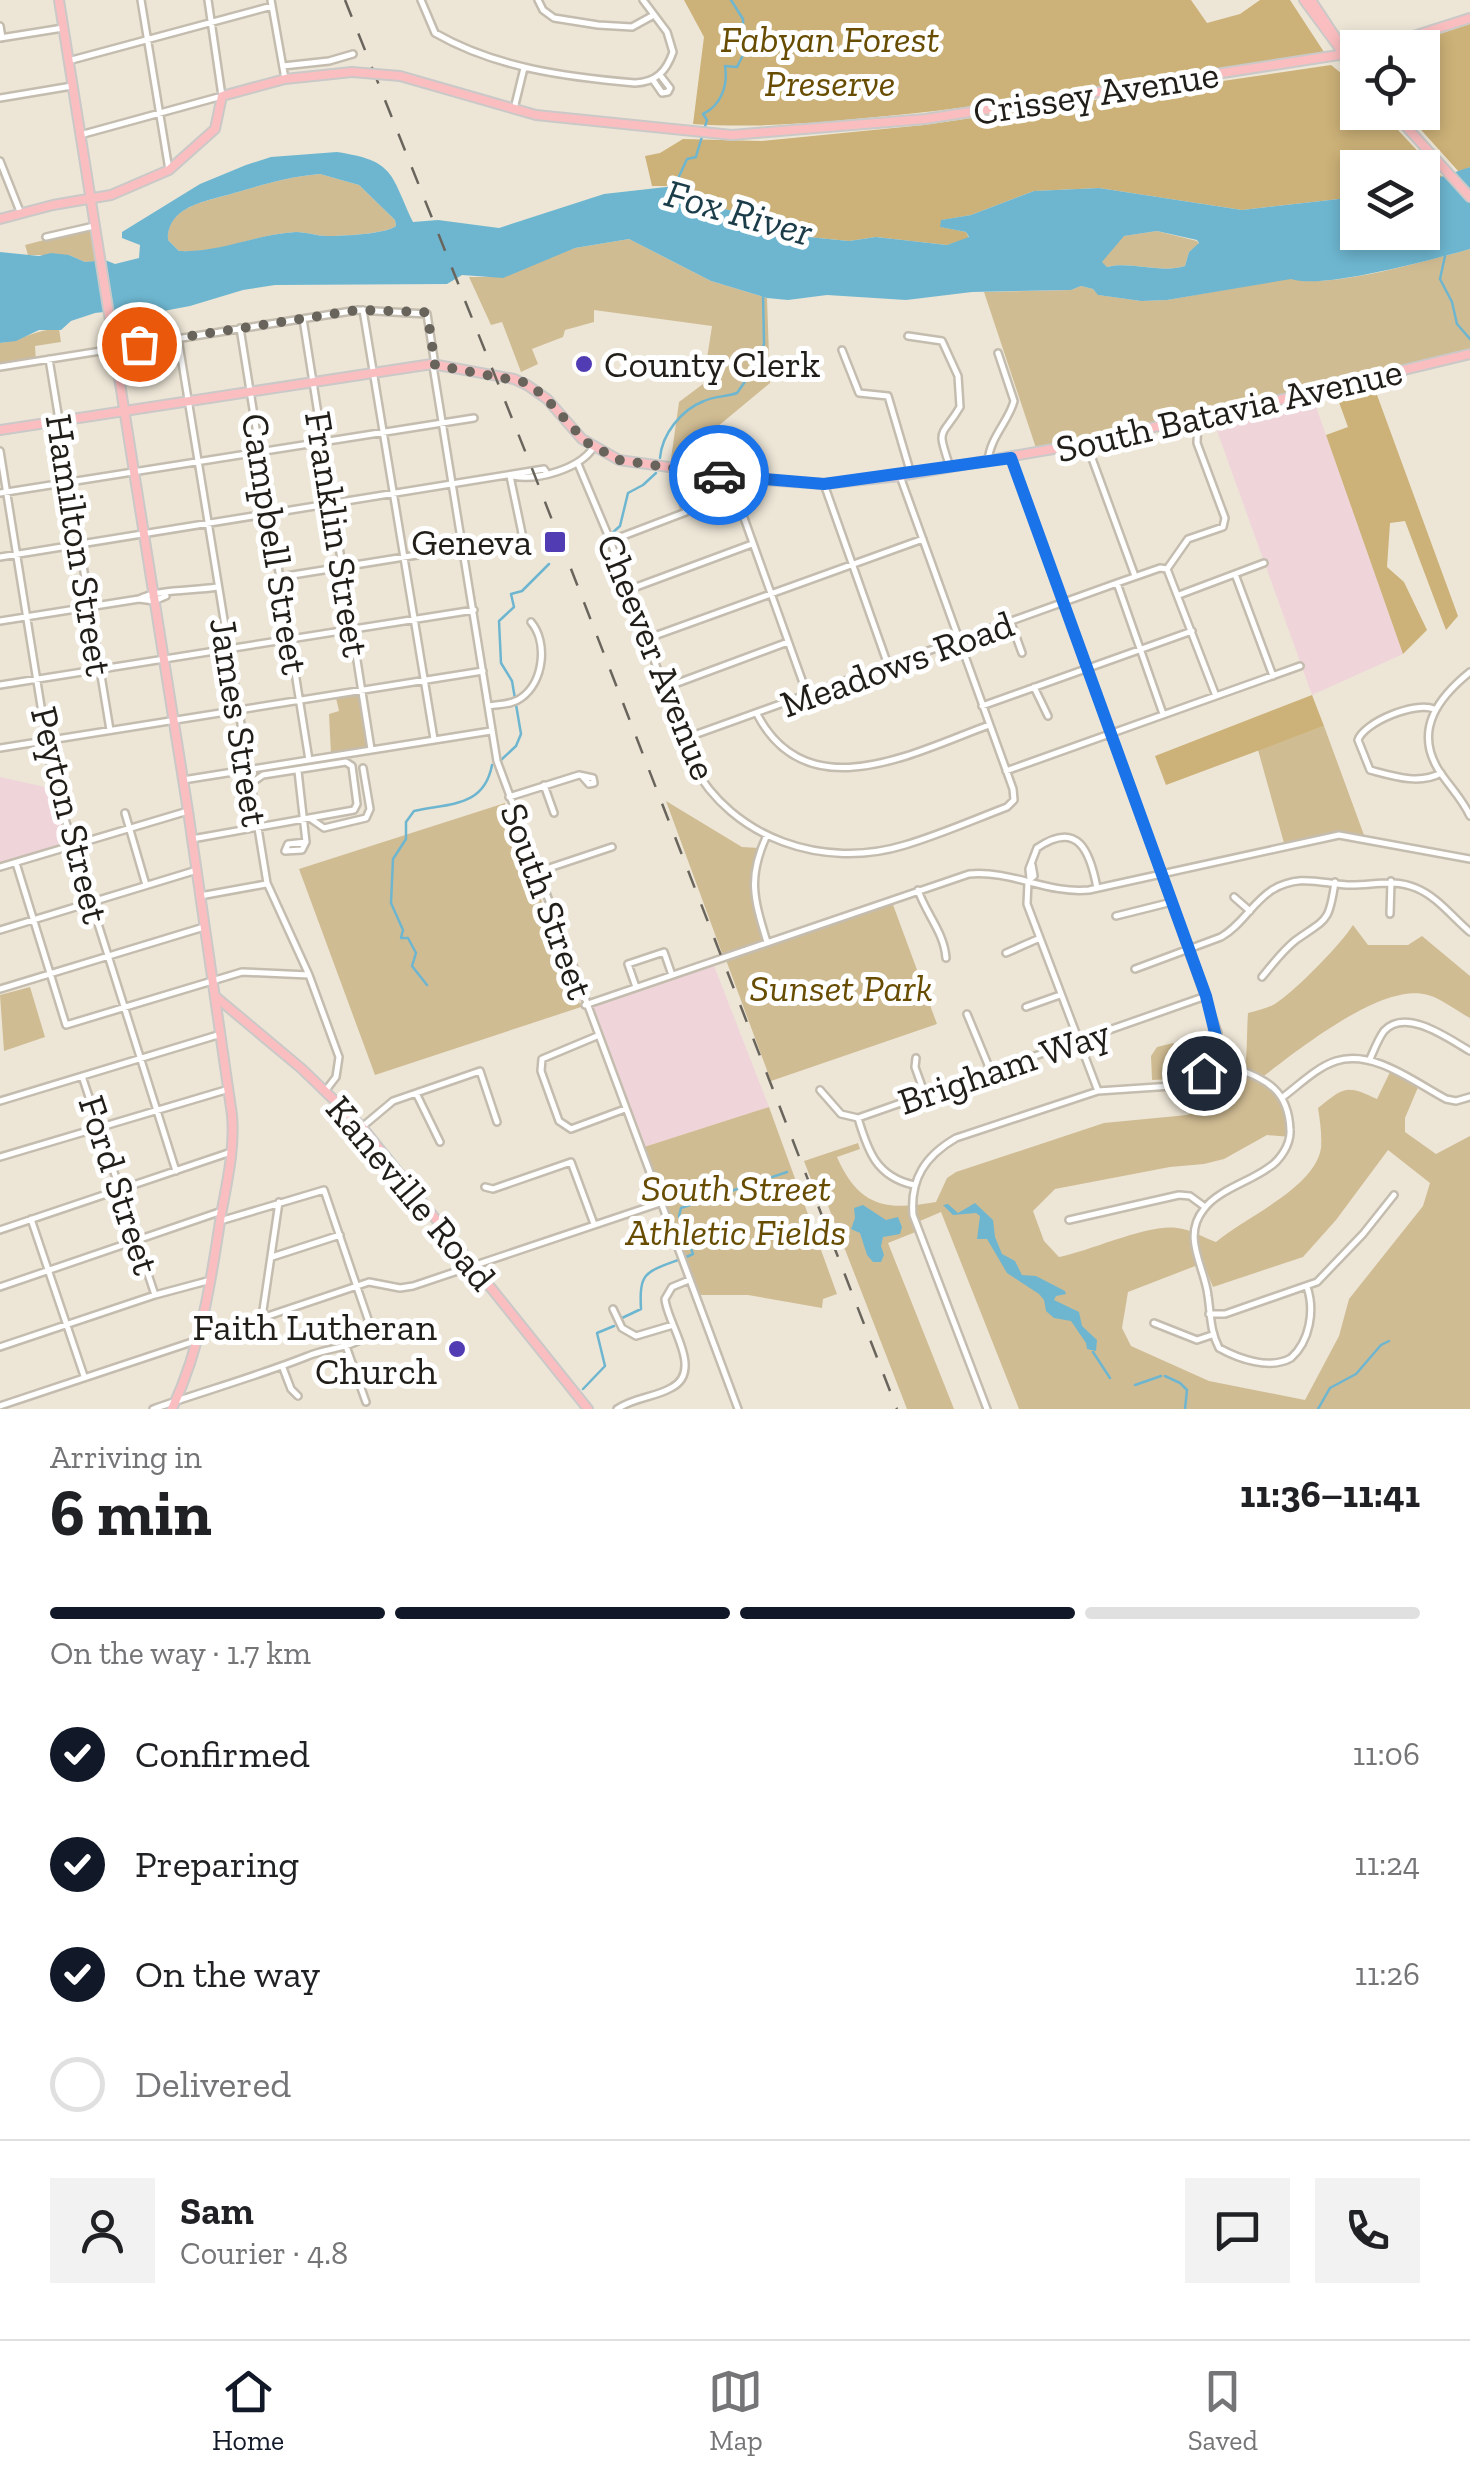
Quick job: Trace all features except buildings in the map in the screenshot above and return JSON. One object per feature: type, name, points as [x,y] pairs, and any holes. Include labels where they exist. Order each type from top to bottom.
[{"type":"main road","points":[[61,0],[197,870],[233,1130],[212,1280],[198,1340],[174,1405]]},
{"type":"main road","points":[[1308,0],[1340,49]]},
{"type":"main road","points":[[1432,30],[1470,18]]},
{"type":"main road","name":"Crissey Avenue","points":[[222,96],[285,79],[352,72],[400,76],[536,115],[708,134],[925,119],[1340,56]]},
{"type":"main road","points":[[0,219],[132,188],[169,170],[215,128],[233,98],[262,85]]},
{"type":"main road","points":[[215,128],[222,96]]},
{"type":"main road","points":[[1412,130],[1470,194]]},
{"type":"main road","name":"South Batavia Avenue","points":[[0,430],[313,380],[435,367],[523,382],[542,394],[593,448],[619,460],[729,476],[824,484],[1011,458],[1470,354]]},
{"type":"main road","name":"Kaneville Road","points":[[216,996],[326,1090],[362,1128],[588,1409]]},
{"type":"street","points":[[140,0],[169,170]]},
{"type":"street","points":[[208,0],[222,96]]},
{"type":"street","points":[[421,0],[435,33],[476,53],[524,68],[635,82],[653,80],[669,65],[672,40],[643,0]]},
{"type":"street","points":[[538,0],[551,16],[598,24],[632,28],[652,16]]},
{"type":"street","points":[[68,61],[212,23],[271,3],[285,79]]},
{"type":"street","points":[[0,26],[1,38],[63,28]]},
{"type":"street","points":[[283,66],[353,54]]},
{"type":"street","points":[[514,109],[524,68]]},
{"type":"street","points":[[653,80],[662,93],[668,92],[670,88],[660,75]]},
{"type":"street","points":[[0,98],[72,86]]},
{"type":"street","name":"Crissey Avenue","points":[[80,135],[222,96]]},
{"type":"street","points":[[0,161],[21,214]]},
{"type":"street","points":[[46,237],[95,230]]},
{"type":"street","points":[[0,367],[363,310],[434,739]]},
{"type":"street","name":"South Street","points":[[363,310],[427,314],[496,762],[738,1409]]},
{"type":"street","name":"Franklin Street","points":[[303,319],[371,750]]},
{"type":"street","name":"Campbell Street","points":[[240,328],[309,760]]},
{"type":"street","points":[[908,336],[942,341],[954,361],[960,407],[942,428],[940,437],[950,467]]},
{"type":"street","name":"James Street","points":[[178,338],[266,883],[310,974],[339,1057],[336,1076],[326,1090]]},
{"type":"street","points":[[842,350],[859,394],[888,396],[911,474]]},
{"type":"street","name":"South Batavia Avenue","points":[[988,461],[998,430],[1014,401],[998,354]]},
{"type":"street","name":"Hamilton Street","points":[[49,359],[110,730]]},
{"type":"street","points":[[1198,417],[1197,443],[1225,518],[1223,527],[1188,539],[1167,569],[1216,696]]},
{"type":"street","points":[[3,492],[474,418]]},
{"type":"street","points":[[1086,442],[1135,577]]},
{"type":"street","points":[[0,557],[512,476],[540,475],[578,464],[593,448]]},
{"type":"street","name":"Peyton Street","points":[[0,451],[3,492],[53,781],[176,1171]]},
{"type":"street","points":[[987,1409],[918,1232],[912,1204],[914,1185],[924,1164],[956,1138],[1098,1091],[1179,1087],[1196,1080],[1214,1058],[1218,1034],[1011,458]]},
{"type":"street","name":"Cheever Avenue","points":[[578,464],[699,775],[739,820],[808,850],[874,852],[905,845],[1007,808],[1014,800],[1006,772]]},
{"type":"street","points":[[610,540],[686,512],[673,469]]},
{"type":"street","points":[[280,576],[522,538],[512,476]]},
{"type":"street","points":[[729,476],[808,695]]},
{"type":"street","points":[[900,476],[1006,772],[1300,666]]},
{"type":"street","points":[[824,484],[889,667]]},
{"type":"street","points":[[646,639],[922,539]]},
{"type":"street","points":[[628,590],[753,544]]},
{"type":"street","points":[[1178,595],[1264,563]]},
{"type":"street","name":"Meadows Road","points":[[683,739],[1116,583],[1167,569]]},
{"type":"street","points":[[1236,574],[1273,676]]},
{"type":"street","points":[[1116,583],[1164,714]]},
{"type":"street","points":[[0,621],[217,587]]},
{"type":"street","points":[[0,685],[474,610]]},
{"type":"street","points":[[489,706],[513,702],[536,679],[540,637],[531,622]]},
{"type":"street","points":[[1011,623],[1022,653]]},
{"type":"street","points":[[982,706],[1192,631]]},
{"type":"street","points":[[664,688],[788,642]]},
{"type":"street","points":[[0,748],[484,671]]},
{"type":"street","points":[[1470,672],[1434,709],[1428,734],[1440,773],[1467,799],[1470,816]]},
{"type":"street","points":[[1034,687],[1048,716]]},
{"type":"street","points":[[1434,709],[1425,705],[1406,708],[1363,730],[1358,740],[1370,770],[1426,780],[1440,773]]},
{"type":"street","points":[[757,714],[771,736],[796,756],[844,769],[875,766],[990,725]]},
{"type":"street","points":[[183,780],[492,730]]},
{"type":"street","points":[[296,762],[308,819],[324,828],[366,818],[370,809],[363,768]]},
{"type":"street","points":[[192,839],[356,808],[352,766],[346,762],[263,775],[250,784]]},
{"type":"street","points":[[509,798],[544,785],[582,776],[593,778]]},
{"type":"street","points":[[544,785],[554,813]]},
{"type":"street","points":[[0,867],[188,811]]},
{"type":"street","points":[[125,813],[146,886]]},
{"type":"street","points":[[306,842],[303,824],[308,819]]},
{"type":"street","points":[[766,835],[752,880],[767,942]]},
{"type":"street","points":[[585,1005],[969,874],[996,873],[1062,890],[1097,888],[1339,835],[1470,859]]},
{"type":"street","points":[[1032,865],[1037,848],[1059,837],[1070,837],[1084,847],[1097,888]]},
{"type":"street","points":[[536,872],[612,847]]},
{"type":"street","points":[[16,863],[66,1025],[242,972],[310,974]]},
{"type":"street","points":[[0,930],[197,870]]},
{"type":"street","points":[[1134,969],[1233,930],[1271,891],[1310,878],[1354,885],[1391,881],[1425,892],[1470,932]]},
{"type":"street","points":[[1028,881],[1027,904],[1098,1091]]},
{"type":"street","points":[[1390,914],[1391,881]]},
{"type":"street","points":[[1262,977],[1298,938],[1323,922],[1331,908],[1335,882]]},
{"type":"street","points":[[200,896],[266,883]]},
{"type":"street","points":[[918,890],[939,932],[946,958]]},
{"type":"street","points":[[1234,897],[1250,911]]},
{"type":"street","points":[[1116,916],[1172,902]]},
{"type":"street","points":[[0,989],[204,927]]},
{"type":"street","points":[[1006,953],[1040,938]]},
{"type":"street","points":[[636,987],[628,964],[664,952],[672,975]]},
{"type":"street","points":[[1026,1007],[1062,994]]},
{"type":"street","name":"Brigham Way","points":[[858,1118],[1206,996]]},
{"type":"street","points":[[966,1014],[991,1072]]},
{"type":"street","points":[[1370,1059],[1382,1034],[1402,1021],[1414,1022],[1470,1051]]},
{"type":"street","points":[[0,1101],[221,1034]]},
{"type":"street","points":[[597,1036],[542,1059],[541,1071],[559,1121],[571,1129],[625,1109]]},
{"type":"street","points":[[916,1058],[925,1095]]},
{"type":"street","points":[[1214,1058],[1263,1080],[1283,1097],[1289,1113],[1290,1137],[1274,1166],[1204,1207],[1196,1222],[1195,1254],[1219,1348],[1271,1364],[1282,1363],[1297,1352],[1308,1329],[1312,1313],[1307,1287]]},
{"type":"street","points":[[1283,1097],[1336,1061],[1370,1059],[1446,1099],[1456,1101],[1470,1096]]},
{"type":"street","points":[[362,1128],[393,1101],[480,1071],[497,1122]]},
{"type":"street","name":"Ford Street","points":[[82,1076],[155,1295]]},
{"type":"street","points":[[0,1157],[228,1089]]},
{"type":"street","points":[[820,1090],[840,1114],[858,1118],[873,1161],[898,1182],[914,1185]]},
{"type":"street","points":[[416,1093],[440,1142]]},
{"type":"street","points":[[0,1230],[232,1152]]},
{"type":"street","points":[[485,1187],[493,1189],[570,1162],[594,1224]]},
{"type":"street","points":[[0,1287],[136,1240],[324,1190],[372,1331],[346,1346],[152,1409]]},
{"type":"street","points":[[1069,1220],[1179,1195],[1190,1196],[1204,1207]]},
{"type":"street","points":[[1209,1314],[1225,1314],[1307,1287],[1328,1273],[1394,1195]]},
{"type":"street","points":[[262,1318],[279,1202]]},
{"type":"street","points":[[202,1324],[234,1326],[357,1285],[380,1282],[410,1288],[660,1203]]},
{"type":"street","points":[[31,1220],[84,1376]]},
{"type":"street","points":[[272,1256],[340,1235]]},
{"type":"street","points":[[0,1347],[212,1280]]},
{"type":"street","points":[[618,1409],[686,1378],[685,1359],[666,1296],[672,1288],[689,1280]]},
{"type":"street","points":[[613,1309],[629,1337],[673,1326]]},
{"type":"street","points":[[1154,1324],[1197,1340],[1213,1335]]},
{"type":"street","points":[[0,1406],[198,1340]]},
{"type":"street","points":[[346,1346],[366,1402]]},
{"type":"street","points":[[283,1368],[298,1396]]},
{"type":"shaded area","points":[[1313,398],[1403,654],[1312,695],[1212,417]]},
{"type":"shaded area","points":[[0,777],[54,789],[71,845],[0,866]]},
{"type":"shaded area","points":[[713,963],[769,1107],[641,1148],[588,1004]]},
{"type":"green space","name":"Fabyan Forest Preserve","points":[[684,0],[1191,0],[1207,23],[1240,14],[1260,0],[1290,0],[1324,52],[1064,94],[907,114],[774,125],[693,124],[704,37]]},
{"type":"green space","points":[[1470,24],[1470,167],[1459,172],[1421,130],[1440,130],[1440,34]]},
{"type":"green space","name":"Fabyan Forest Preserve","points":[[1331,65],[1340,72],[1340,130],[1398,130],[1417,150],[1340,150],[1340,199],[1242,210],[1099,188],[1034,191],[971,215],[942,220],[941,227],[966,232],[969,238],[947,245],[876,237],[849,241],[798,236],[745,221],[738,212],[688,201],[676,192],[675,186],[652,186],[645,156],[660,153],[683,139],[761,141],[924,125]]},
{"type":"green space","points":[[320,174],[359,185],[395,220],[396,226],[353,235],[296,232],[194,251],[179,251],[168,240],[174,219],[191,206],[276,181]]},
{"type":"green space","points":[[90,228],[98,261],[85,262],[69,255],[28,255],[25,245]]},
{"type":"green space","points":[[1157,231],[1197,241],[1199,244],[1189,252],[1185,266],[1107,267],[1101,262],[1123,236]]},
{"type":"green space","points":[[629,239],[711,281],[767,298],[770,383],[670,466],[679,402],[703,384],[712,326],[594,310],[594,322],[565,330],[563,337],[532,349],[538,364],[521,372],[502,322],[491,325],[469,277],[491,277],[575,248]]},
{"type":"green space","points":[[1470,249],[1470,351],[1374,377],[1037,451],[984,292],[1071,290],[1081,286],[1099,295],[1167,300],[1291,278],[1307,281],[1353,277]]},
{"type":"green space","points":[[59,329],[61,342],[35,346],[36,361],[0,367],[0,343]]},
{"type":"green space","points":[[1373,384],[1458,616],[1446,630],[1405,521],[1390,523],[1387,567],[1404,582],[1427,630],[1403,654],[1326,435],[1348,427],[1336,394]]},
{"type":"green space","points":[[360,695],[368,748],[331,754],[329,714],[339,711],[336,698]]},
{"type":"green space","points":[[1312,695],[1324,726],[1166,785],[1155,756]]},
{"type":"green space","points":[[1324,726],[1364,835],[1340,833],[1284,843],[1258,750]]},
{"type":"green space","points":[[666,801],[742,847],[759,848],[753,883],[765,941],[723,956]]},
{"type":"green space","points":[[505,803],[581,1007],[375,1075],[299,869]]},
{"type":"green space","name":"Sunset Park","points":[[892,902],[937,1024],[771,1081],[726,960]]},
{"type":"green space","points":[[1353,925],[1368,945],[1408,945],[1422,936],[1470,976],[1470,1018],[1428,995],[1409,993],[1364,1008],[1261,1078],[1283,1097],[1291,1137],[1267,1135],[1224,1159],[1204,1164],[1055,1189],[1033,1211],[1044,1241],[1059,1257],[1165,1228],[1187,1230],[1216,1242],[1277,1201],[1306,1176],[1321,1148],[1318,1108],[1346,1090],[1377,1099],[1391,1070],[1419,1085],[1405,1118],[1405,1132],[1436,1154],[1470,1136],[1470,1409],[1019,1409],[941,1212],[920,1221],[923,1229],[888,1243],[954,1409],[907,1409],[825,1198],[819,1200],[804,1161],[858,1143],[860,1149],[837,1157],[855,1186],[876,1202],[918,1205],[936,1202],[947,1178],[956,1172],[1104,1123],[1187,1115],[1237,1095],[1245,1066],[1248,1013],[1287,995]],"holes":[[[1388,1150],[1430,1183],[1423,1206],[1349,1299],[1339,1336],[1305,1400],[1209,1381],[1131,1346],[1122,1328],[1128,1292],[1203,1263],[1213,1287],[1303,1257]]]},
{"type":"green space","points":[[30,987],[45,1037],[4,1051],[0,995]]},
{"type":"green space","points":[[1173,1043],[1200,1066],[1175,1079],[1152,1080],[1151,1056],[1157,1047]]},
{"type":"green space","name":"South Street Athletic Fields","points":[[769,1107],[837,1294],[823,1299],[822,1308],[748,1295],[698,1295],[641,1148]]},
{"type":"water","points":[[337,152],[370,160],[388,172],[413,222],[438,220],[499,228],[604,194],[675,186],[676,192],[688,201],[738,212],[745,221],[798,236],[849,241],[876,237],[947,245],[969,237],[966,232],[940,227],[941,220],[971,215],[1034,191],[1099,188],[1242,210],[1340,199],[1340,250],[1440,250],[1440,177],[1470,167],[1470,249],[1352,277],[1291,279],[1167,300],[1098,295],[1081,286],[1071,290],[972,292],[906,300],[827,295],[788,300],[767,298],[711,281],[629,239],[575,248],[503,278],[462,275],[447,284],[275,285],[153,313],[95,313],[71,321],[61,330],[39,330],[16,341],[0,343],[0,252],[39,256],[51,253],[85,262],[105,260],[115,264],[139,258],[140,245],[122,238],[122,232],[200,184],[271,157]],"holes":[[[320,174],[359,185],[395,220],[396,226],[353,235],[281,233],[194,251],[179,251],[168,240],[174,219],[191,206],[213,199],[276,181]],[[1157,231],[1199,243],[1189,252],[1185,266],[1107,267],[1102,262],[1124,236]]]},
{"type":"water","points":[[975,1203],[993,1220],[1002,1254],[1015,1261],[1022,1275],[1036,1276],[1065,1291],[1054,1300],[1079,1312],[1082,1326],[1097,1340],[1096,1351],[1087,1349],[1071,1321],[1054,1318],[1046,1311],[1039,1294],[1007,1273],[987,1239],[977,1239],[980,1216],[953,1215],[943,1205],[948,1204],[958,1213]]},
{"type":"water","points":[[863,1205],[886,1220],[898,1217],[902,1227],[900,1234],[883,1237],[881,1262],[873,1262],[860,1233],[851,1229],[854,1208]]},
{"type":"waterway","name":"Fox River","points":[[675,185],[687,159],[696,157],[707,120],[703,114],[722,93],[725,66],[737,67],[743,55],[738,32],[743,29],[743,19],[731,0]]},
{"type":"waterway","points":[[1445,256],[1440,279],[1452,302],[1457,324],[1470,339]]},
{"type":"waterway","points":[[660,458],[664,440],[680,417],[708,399],[737,393],[756,366],[764,344],[763,293]]},
{"type":"waterway","points":[[611,534],[620,526],[628,493],[656,473]]},
{"type":"waterway","points":[[501,760],[516,746],[521,734],[512,681],[501,663],[499,621],[514,607],[511,594],[522,591],[549,564]]},
{"type":"waterway","points":[[427,985],[412,966],[416,953],[408,938],[401,938],[403,930],[391,903],[393,859],[406,839],[406,822],[414,811],[473,796],[488,779],[492,765]]},
{"type":"waterway","points":[[684,1258],[693,1254],[679,1216],[681,1208],[787,1172]]},
{"type":"waterway","points":[[622,1318],[641,1309],[641,1288],[646,1276],[678,1260]]},
{"type":"waterway","points":[[583,1389],[605,1366],[597,1333],[614,1326]]},
{"type":"waterway","points":[[1318,1409],[1330,1388],[1356,1374],[1389,1341]]},
{"type":"waterway","points":[[1093,1352],[1110,1378]]},
{"type":"waterway","points":[[1135,1385],[1161,1376]]},
{"type":"waterway","points":[[1165,1376],[1187,1390],[1185,1409]]},
{"type":"railway","points":[[345,0],[533,471],[897,1409]]},
{"type":"way so far","points":[[139,344],[358,310],[424,312],[435,365],[523,382],[542,394],[586,442],[619,460],[719,475]]},
{"type":"place","name":"County Clerk","points":[[584,364]]},
{"type":"place","name":"Geneva","points":[[555,542]]},
{"type":"place","name":"Faith Lutheran Church","points":[[457,1349]]},
{"type":"route","points":[[719,475],[780,482],[860,482],[1011,458],[1218,1034],[1214,1058],[1204,1073]]}]
